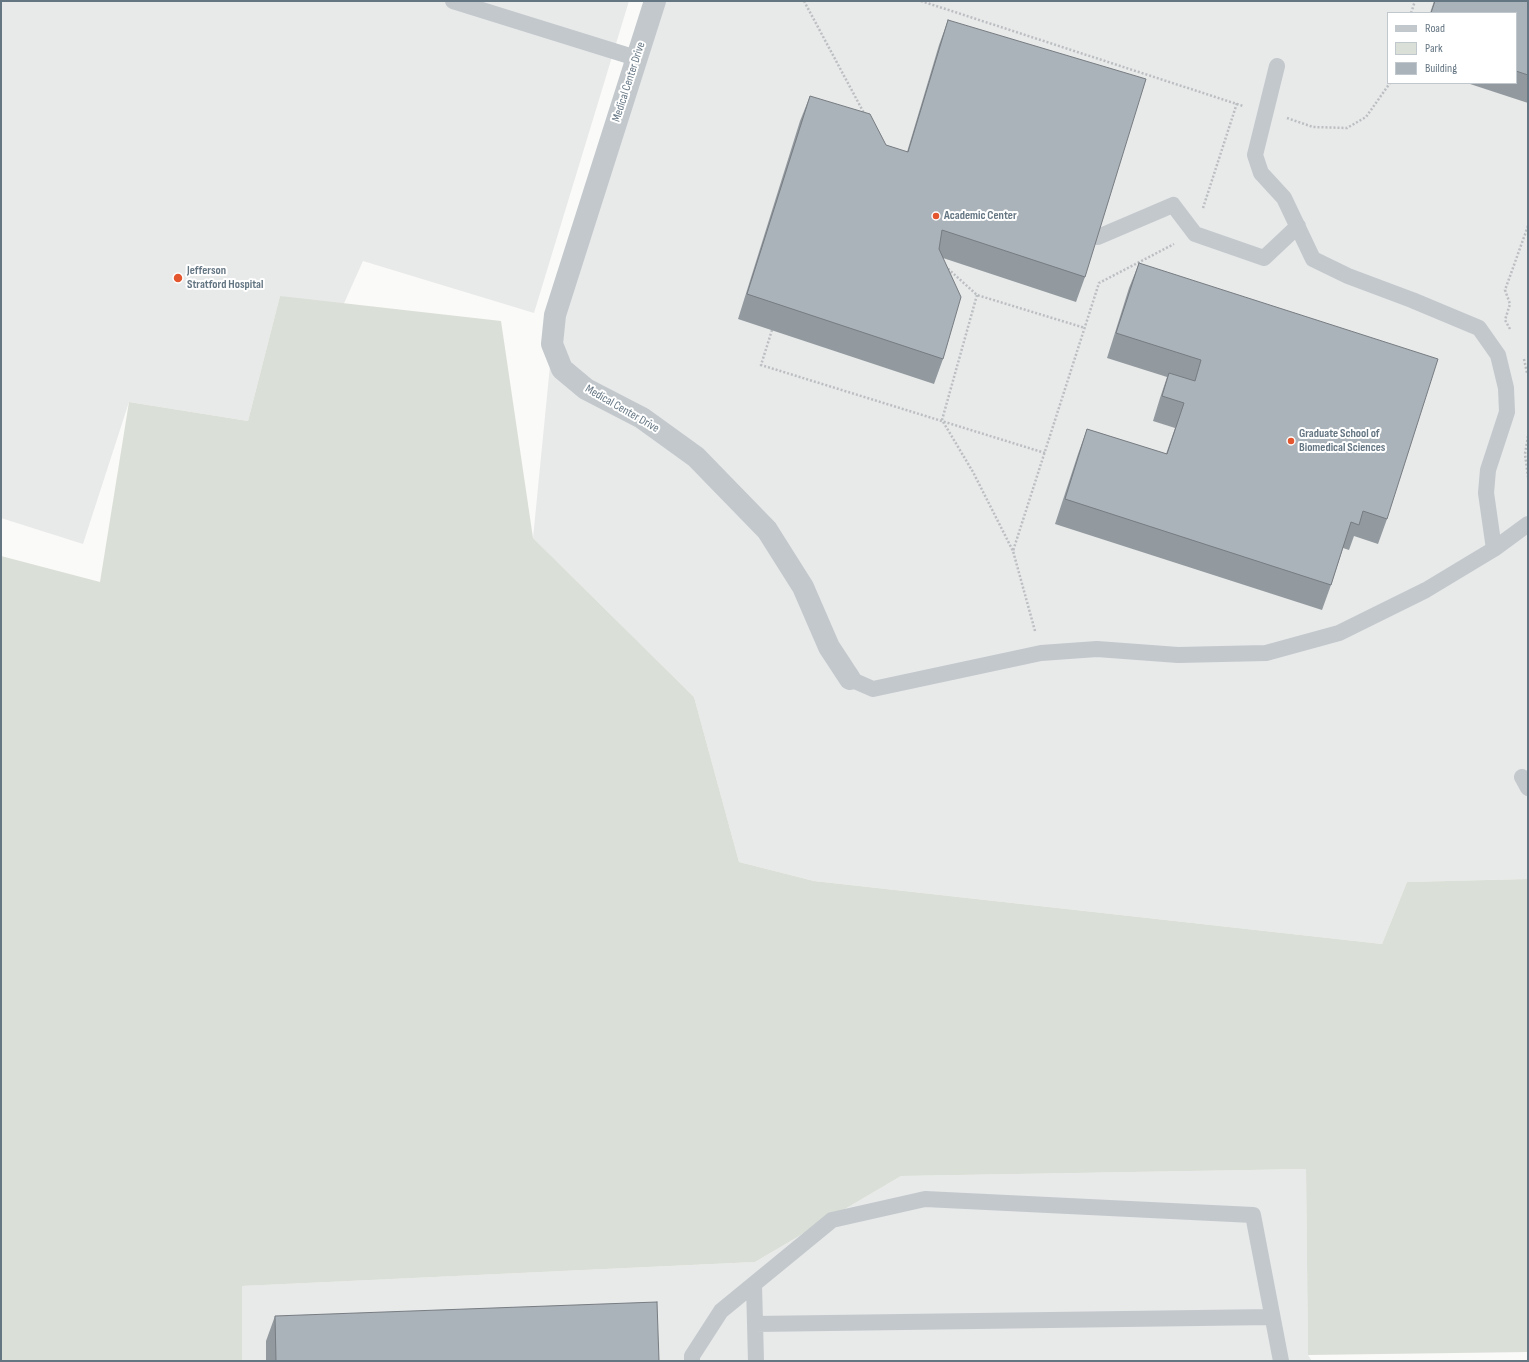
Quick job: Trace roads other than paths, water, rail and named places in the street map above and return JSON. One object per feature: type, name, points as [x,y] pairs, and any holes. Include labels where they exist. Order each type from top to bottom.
[{"type":"street","name":"Medical Center Drive","points":[[655,1],[555,315],[552,344],[562,369],[586,389],[642,418],[696,457],[767,530],[803,587],[829,647],[850,679]]},
{"type":"lane","points":[[460,2],[636,58]]},
{"type":"lane","points":[[1277,66],[1267,113],[1255,155],[1260,172],[1284,198],[1313,259],[1348,276],[1479,328],[1498,355],[1506,388],[1507,412],[1488,470],[1487,478],[1486,493],[1494,549]]},
{"type":"lane","points":[[1098,237],[1173,204],[1195,234],[1264,258],[1298,226]]},
{"type":"lane","points":[[850,679],[874,689],[1041,653],[1097,649],[1178,655],[1266,653],[1339,634],[1426,590],[1494,549],[1528,524]]},
{"type":"lane","points":[[692,1361],[692,1356],[721,1311],[832,1220],[925,1199],[1253,1215],[1281,1361]]},
{"type":"lane","points":[[754,1285],[756,1361]]},
{"type":"lane","points":[[755,1324],[1272,1317]]},
{"type":"place","name":"Academic Center","points":[[936,216]]},
{"type":"place","name":"Jefferson Stratford Hospital","points":[[178,278]]},
{"type":"place","name":"Graduate School of Biomedical Sciences","points":[[1291,441]]}]
